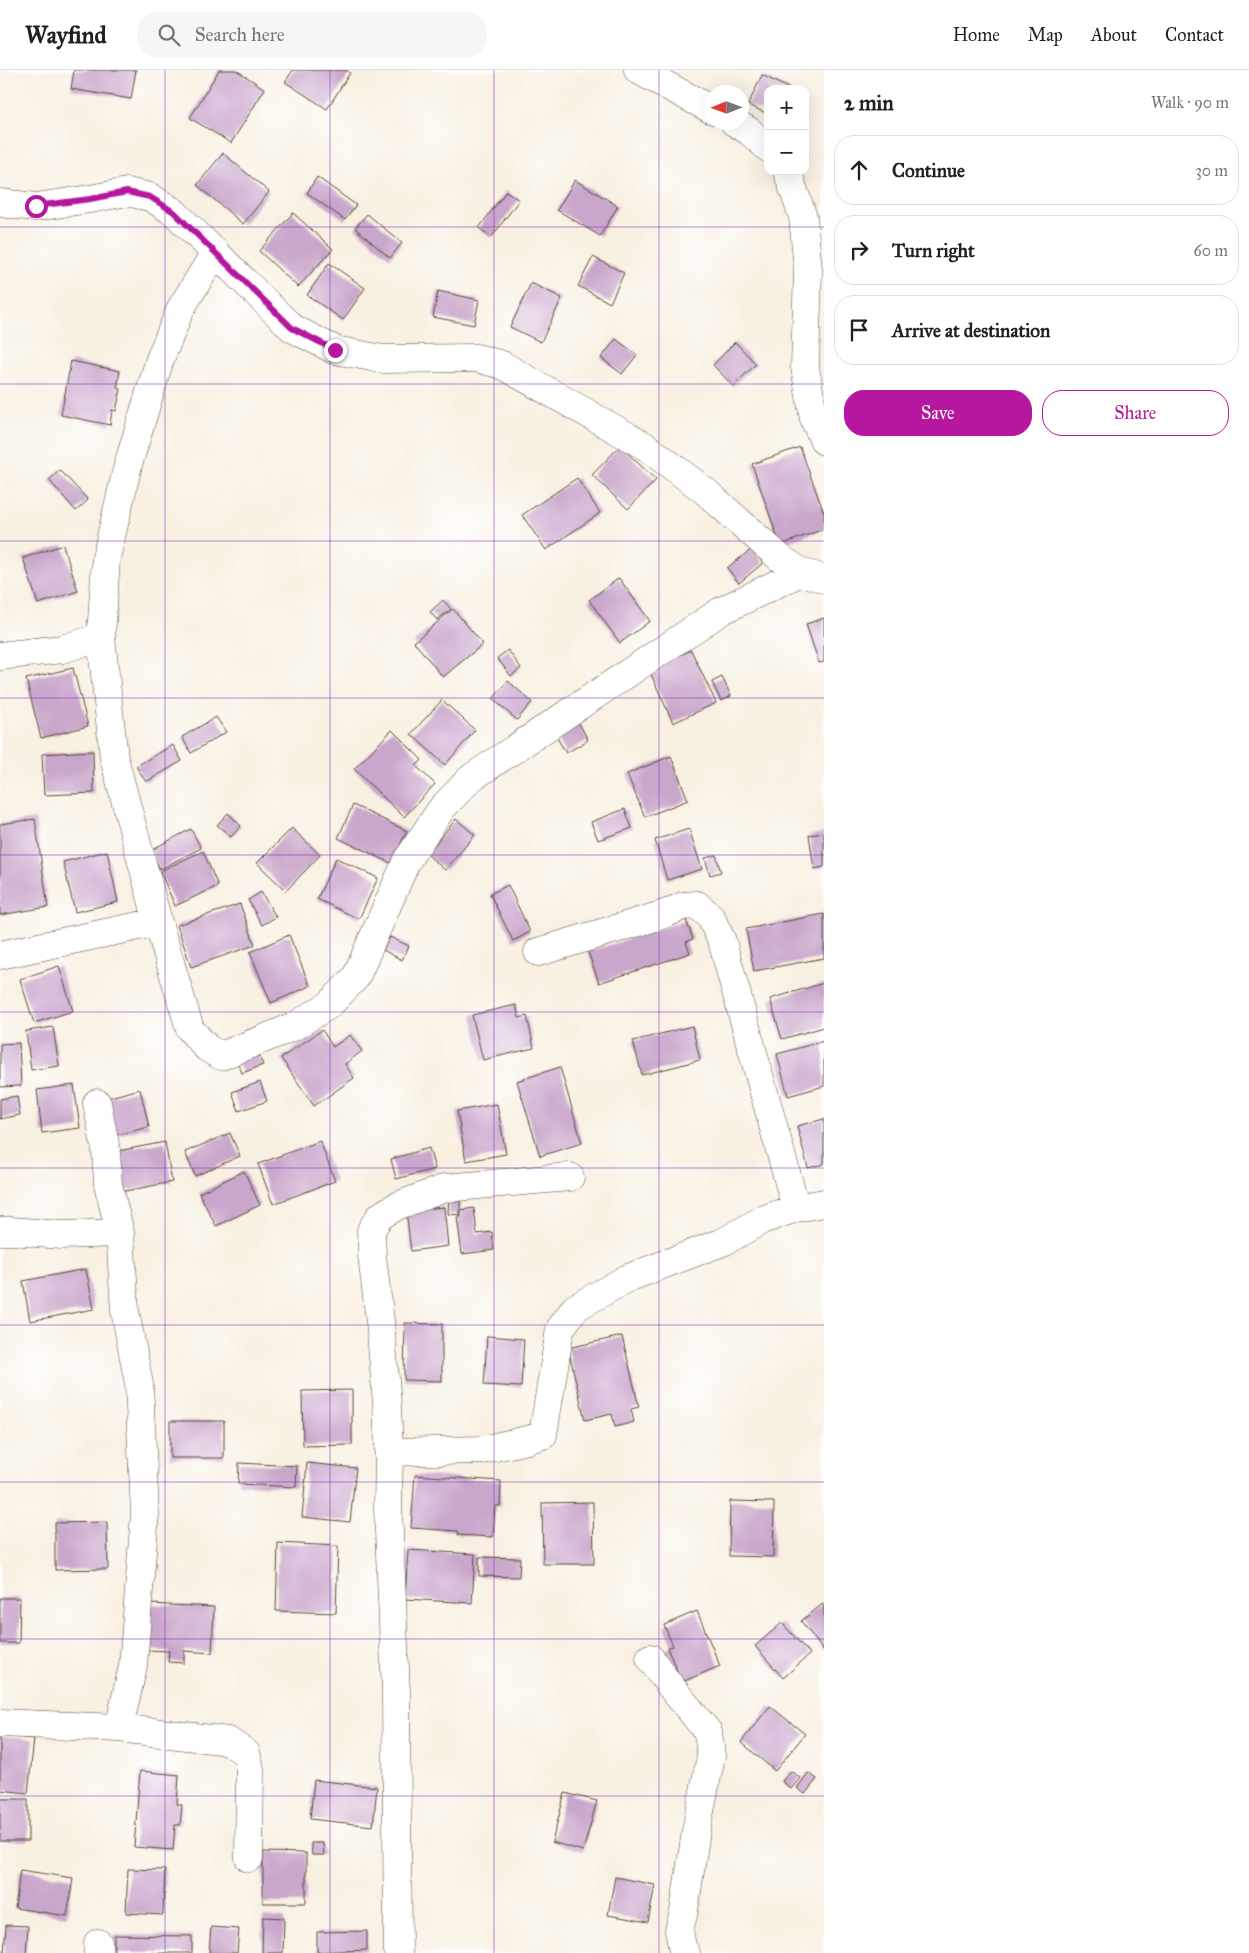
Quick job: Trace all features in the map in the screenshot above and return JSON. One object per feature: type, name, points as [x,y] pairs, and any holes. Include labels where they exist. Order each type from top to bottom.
[{"type":"street","points":[[638,70],[704,106]]},
{"type":"street","points":[[746,130],[764,145]]},
{"type":"street","points":[[789,175],[803,217],[808,270],[805,367],[814,419],[824,441]]},
{"type":"street","points":[[0,203],[36,206],[127,192],[150,197],[174,212],[292,328],[335,350],[382,359],[477,358],[502,365],[645,446],[705,491],[780,558],[812,576]]},
{"type":"street","points":[[215,253],[181,308],[160,360],[128,465],[106,558],[101,637],[114,758],[158,922],[190,1029],[207,1048],[221,1056],[293,1027],[329,1005],[356,977],[407,860],[442,808],[471,778],[721,611],[812,576]]},
{"type":"street","points":[[0,656],[62,649],[101,637]]},
{"type":"street","points":[[538,952],[662,915],[683,906],[697,905],[710,916],[722,941],[796,1208]]},
{"type":"street","points":[[0,955],[158,922]]},
{"type":"street","points":[[97,1103],[106,1150],[108,1184],[120,1233],[125,1311],[139,1384],[145,1514],[133,1666],[119,1728]]},
{"type":"street","points":[[398,1953],[396,1692],[389,1518],[389,1452],[380,1321],[372,1256],[372,1230],[380,1216],[397,1206],[444,1188],[570,1177]]},
{"type":"street","points":[[389,1452],[482,1450],[527,1440],[544,1434],[560,1329],[575,1308],[628,1278],[725,1240],[762,1220],[796,1208],[824,1203]]},
{"type":"street","points":[[0,1232],[11,1231],[62,1236],[120,1233]]},
{"type":"street","points":[[650,1658],[708,1732],[712,1756],[696,1830],[684,1911],[679,1931],[683,1951],[686,1953]]},
{"type":"street","points":[[0,1723],[119,1728],[228,1740],[246,1753],[250,1769],[249,1858]]},
{"type":"building","points":[[74,70],[136,70],[131,99],[71,89]]},
{"type":"building","points":[[219,70],[236,70],[265,89],[231,143],[190,118]]},
{"type":"building","points":[[293,70],[346,70],[350,73],[327,109],[285,82]]},
{"type":"building","points":[[762,75],[782,85],[764,85],[764,112],[749,105]]},
{"type":"building","points":[[223,153],[269,192],[243,224],[197,185]]},
{"type":"building","points":[[317,177],[356,205],[345,220],[307,193]]},
{"type":"building","points":[[575,180],[618,206],[600,236],[557,210]]},
{"type":"building","points":[[506,191],[519,200],[491,238],[479,228]]},
{"type":"building","points":[[293,213],[333,249],[298,287],[259,251]]},
{"type":"building","points":[[367,214],[402,243],[390,258],[355,228]]},
{"type":"building","points":[[593,257],[624,273],[610,303],[578,286]]},
{"type":"building","points":[[329,263],[365,288],[343,320],[307,295]]},
{"type":"building","points":[[531,283],[562,298],[541,342],[510,327]]},
{"type":"building","points":[[438,291],[479,300],[474,325],[433,317]]},
{"type":"building","points":[[616,339],[637,355],[622,374],[601,358]]},
{"type":"building","points":[[735,342],[756,364],[733,386],[713,365]]},
{"type":"building","points":[[71,361],[120,371],[117,388],[121,389],[116,411],[112,410],[110,425],[61,415]]},
{"type":"building","points":[[620,446],[656,480],[628,509],[592,475]]},
{"type":"building","points":[[800,447],[824,513],[824,529],[780,545],[752,464]]},
{"type":"building","points":[[60,470],[88,500],[76,511],[49,480]]},
{"type":"building","points":[[577,478],[600,513],[546,550],[522,515]]},
{"type":"building","points":[[63,545],[78,591],[38,604],[23,558]]},
{"type":"building","points":[[752,549],[763,563],[739,583],[727,568]]},
{"type":"building","points":[[619,578],[650,621],[620,643],[589,600]]},
{"type":"building","points":[[443,600],[451,609],[437,620],[430,612]]},
{"type":"building","points":[[453,609],[483,644],[443,677],[414,642]]},
{"type":"building","points":[[824,618],[824,662],[819,663],[806,624]]},
{"type":"building","points":[[508,650],[521,668],[511,676],[497,658]]},
{"type":"building","points":[[691,650],[716,703],[673,723],[649,670]]},
{"type":"building","points":[[73,668],[88,726],[41,738],[26,679]]},
{"type":"building","points":[[722,677],[731,696],[721,701],[712,682]]},
{"type":"building","points":[[508,681],[532,702],[517,720],[493,699]]},
{"type":"building","points":[[442,700],[475,730],[445,765],[411,734]]},
{"type":"building","points":[[216,717],[226,732],[191,753],[182,737]]},
{"type":"building","points":[[579,723],[588,740],[566,753],[556,736]]},
{"type":"building","points":[[392,730],[422,760],[416,766],[435,784],[404,817],[354,769]]},
{"type":"building","points":[[173,745],[182,761],[146,782],[136,766]]},
{"type":"building","points":[[93,751],[94,793],[44,795],[42,754]]},
{"type":"building","points":[[671,756],[688,800],[645,817],[627,774]]},
{"type":"building","points":[[353,805],[407,831],[391,863],[338,838]]},
{"type":"building","points":[[625,809],[632,828],[598,840],[591,822]]},
{"type":"building","points":[[228,813],[241,826],[231,837],[217,825]]},
{"type":"building","points":[[35,819],[48,907],[0,915],[0,824]]},
{"type":"building","points":[[456,819],[475,835],[445,870],[427,854]]},
{"type":"building","points":[[292,828],[320,855],[286,891],[257,863]]},
{"type":"building","points":[[191,829],[201,848],[160,869],[151,850]]},
{"type":"building","points":[[689,829],[702,869],[667,880],[655,840]]},
{"type":"building","points":[[824,833],[824,867],[814,869],[809,835]]},
{"type":"building","points":[[107,851],[118,902],[75,912],[63,862]]},
{"type":"building","points":[[203,851],[218,886],[175,906],[160,871]]},
{"type":"building","points":[[716,855],[721,872],[710,875],[705,858]]},
{"type":"building","points":[[336,858],[378,878],[359,919],[317,899]]},
{"type":"building","points":[[508,885],[530,932],[513,941],[490,894]]},
{"type":"building","points":[[261,892],[276,917],[262,925],[248,900]]},
{"type":"building","points":[[240,904],[255,945],[191,967],[177,925]]},
{"type":"building","points":[[824,914],[824,958],[754,971],[746,929]]},
{"type":"building","points":[[686,920],[693,939],[686,942],[690,953],[599,983],[588,952]]},
{"type":"building","points":[[289,935],[310,986],[271,1003],[250,952]]},
{"type":"building","points":[[390,937],[409,946],[402,960],[383,950]]},
{"type":"building","points":[[59,966],[73,1011],[34,1023],[20,979]]},
{"type":"building","points":[[824,983],[824,1027],[782,1039],[770,999]]},
{"type":"building","points":[[516,1005],[519,1018],[527,1016],[534,1048],[483,1060],[472,1015]]},
{"type":"building","points":[[692,1026],[700,1060],[642,1075],[633,1041]]},
{"type":"building","points":[[53,1027],[59,1066],[31,1070],[26,1031]]},
{"type":"building","points":[[322,1030],[333,1047],[350,1035],[362,1051],[345,1064],[354,1078],[314,1106],[281,1058]]},
{"type":"building","points":[[824,1041],[824,1086],[788,1096],[777,1054]]},
{"type":"building","points":[[19,1043],[21,1086],[0,1087],[0,1044]]},
{"type":"building","points":[[258,1053],[263,1065],[242,1073],[237,1061]]},
{"type":"building","points":[[560,1067],[582,1143],[540,1156],[517,1081]]},
{"type":"building","points":[[260,1082],[267,1101],[239,1111],[232,1092]]},
{"type":"building","points":[[74,1085],[80,1128],[42,1133],[37,1090]]},
{"type":"building","points":[[140,1089],[149,1127],[113,1136],[103,1099]]},
{"type":"building","points":[[17,1096],[20,1115],[0,1119],[0,1099]]},
{"type":"building","points":[[497,1104],[506,1154],[466,1161],[457,1111]]},
{"type":"building","points":[[824,1119],[824,1164],[808,1168],[797,1126]]},
{"type":"building","points":[[230,1133],[240,1156],[195,1176],[185,1152]]},
{"type":"building","points":[[320,1141],[335,1181],[273,1204],[258,1164]]},
{"type":"building","points":[[165,1142],[172,1182],[120,1192],[113,1152]]},
{"type":"building","points":[[429,1148],[435,1169],[396,1179],[391,1159]]},
{"type":"building","points":[[244,1171],[260,1205],[216,1226],[199,1193]]},
{"type":"building","points":[[449,1194],[460,1195],[460,1215],[448,1214]]},
{"type":"building","points":[[444,1207],[448,1246],[411,1251],[406,1211]]},
{"type":"building","points":[[474,1208],[477,1234],[492,1232],[494,1250],[462,1254],[457,1217],[461,1217],[461,1210]]},
{"type":"building","points":[[86,1269],[94,1309],[30,1321],[23,1281]]},
{"type":"building","points":[[405,1323],[442,1324],[442,1381],[404,1380]]},
{"type":"building","points":[[487,1336],[524,1339],[521,1387],[484,1385]]},
{"type":"building","points":[[622,1336],[639,1407],[631,1409],[634,1422],[615,1427],[612,1414],[585,1420],[568,1348]]},
{"type":"building","points":[[352,1390],[352,1445],[303,1446],[302,1391]]},
{"type":"building","points":[[170,1421],[224,1421],[224,1458],[170,1458]]},
{"type":"building","points":[[239,1463],[297,1466],[296,1487],[238,1484]]},
{"type":"building","points":[[307,1463],[356,1468],[350,1522],[302,1517]]},
{"type":"building","points":[[415,1475],[501,1481],[500,1506],[495,1506],[493,1537],[458,1535],[458,1531],[411,1528]]},
{"type":"building","points":[[730,1501],[774,1502],[773,1557],[729,1556]]},
{"type":"building","points":[[593,1502],[594,1564],[543,1564],[542,1503]]},
{"type":"building","points":[[107,1522],[108,1569],[55,1570],[55,1523]]},
{"type":"building","points":[[278,1543],[338,1546],[336,1613],[276,1611]]},
{"type":"building","points":[[408,1550],[475,1554],[472,1603],[405,1599]]},
{"type":"building","points":[[479,1557],[520,1558],[519,1577],[479,1576]]},
{"type":"building","points":[[0,1598],[20,1598],[19,1643],[0,1643]]},
{"type":"building","points":[[824,1603],[824,1651],[801,1621]]},
{"type":"building","points":[[148,1604],[214,1607],[212,1653],[184,1651],[184,1663],[168,1662],[169,1651],[146,1650]]},
{"type":"building","points":[[697,1611],[720,1666],[682,1682],[667,1648],[673,1646],[664,1625]]},
{"type":"building","points":[[782,1623],[810,1654],[783,1678],[755,1646]]},
{"type":"building","points":[[770,1706],[805,1734],[775,1771],[741,1742]]},
{"type":"building","points":[[0,1735],[34,1739],[28,1793],[0,1790]]},
{"type":"building","points":[[140,1771],[179,1775],[177,1804],[182,1805],[180,1825],[175,1825],[173,1850],[134,1847]]},
{"type":"building","points":[[791,1771],[800,1778],[791,1789],[782,1781]]},
{"type":"building","points":[[808,1773],[817,1779],[805,1794],[797,1788]]},
{"type":"building","points":[[314,1780],[377,1787],[373,1826],[310,1819]]},
{"type":"building","points":[[565,1793],[597,1801],[583,1851],[552,1842]]},
{"type":"building","points":[[0,1799],[28,1799],[28,1841],[0,1841]]},
{"type":"building","points":[[311,1843],[323,1843],[324,1855],[312,1855]]},
{"type":"building","points":[[263,1852],[306,1853],[306,1903],[263,1903]]},
{"type":"building","points":[[128,1869],[165,1870],[163,1915],[126,1913]]},
{"type":"building","points":[[20,1870],[73,1878],[67,1916],[15,1908]]},
{"type":"building","points":[[615,1877],[655,1885],[648,1922],[608,1915]]},
{"type":"building","points":[[263,1917],[284,1918],[283,1953],[262,1953]]},
{"type":"building","points":[[6,1925],[28,1926],[26,1953],[4,1953]]},
{"type":"building","points":[[211,1927],[239,1929],[237,1953],[209,1953]]},
{"type":"building","points":[[367,1931],[367,1950],[317,1952],[317,1932]]},
{"type":"building","points":[[114,1935],[192,1936],[192,1953],[114,1953]]},
{"type":"route","points":[[36,206],[127,192],[150,197],[174,212],[292,328],[335,350]]}]
